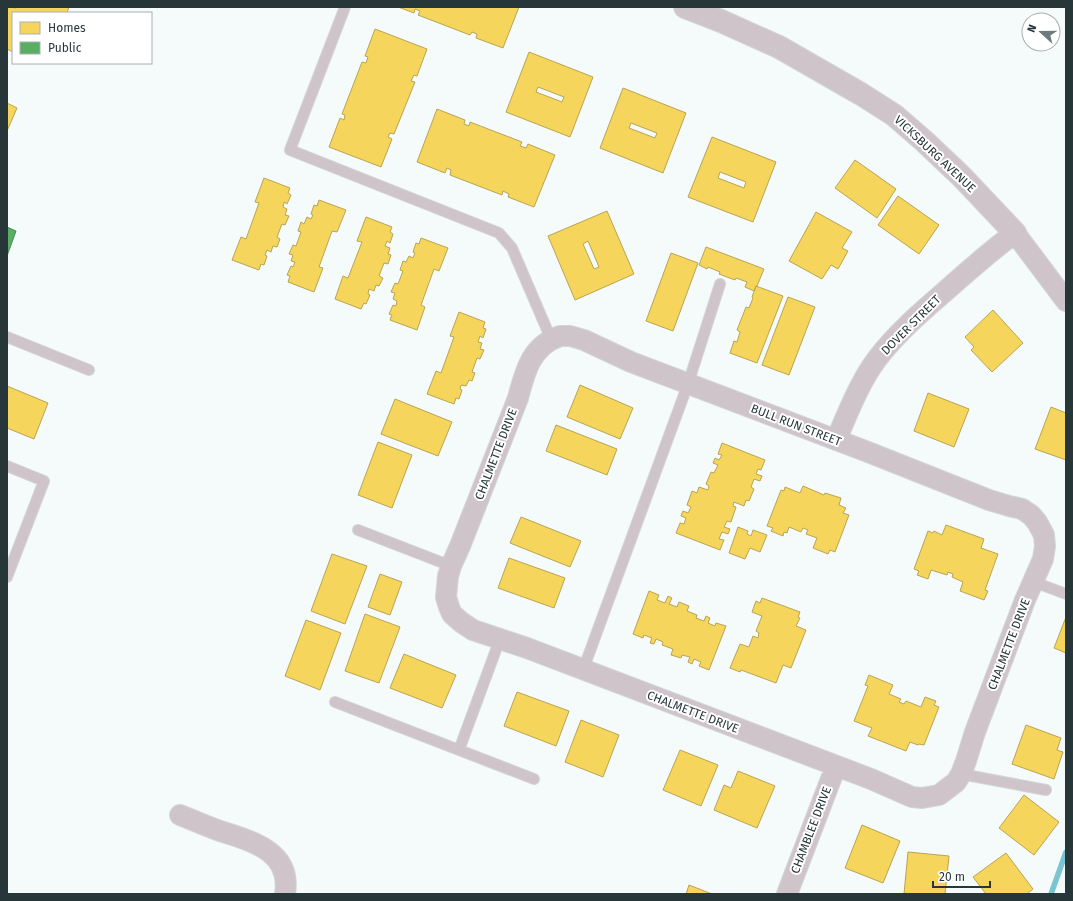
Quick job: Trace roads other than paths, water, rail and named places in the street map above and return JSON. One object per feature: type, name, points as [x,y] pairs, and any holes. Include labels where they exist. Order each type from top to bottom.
[{"type":"street","name":"VICKSBURG AVENUE","points":[[684,7],[721,20],[779,47],[894,115],[961,176],[1014,233],[1066,301]]},
{"type":"street","name":"DOVER STREET","points":[[836,440],[863,381],[877,359],[909,323],[986,255],[1014,233]]},
{"type":"street","name":"BULL RUN STREET","points":[[551,339],[560,336],[570,336],[584,340],[631,362],[688,384],[989,500],[1022,509],[1031,515],[1037,522]]},
{"type":"street","name":"CHALMETTE DRIVE","points":[[551,339],[536,353],[526,370],[518,398],[451,566],[448,576],[446,597],[448,607],[452,614],[473,630],[527,648],[871,779],[912,797],[922,798],[939,795],[956,782],[961,774],[984,707],[1025,600],[1044,559],[1046,546],[1044,535],[1037,522]]},
{"type":"street","name":"CHAMBLEE DRIVE","points":[[787,894],[836,766]]},
{"type":"street","points":[[180,814],[214,829],[256,843],[269,851],[276,858],[285,876],[285,894]]},
{"type":"lane","points":[[345,7],[290,150],[499,233],[512,248],[551,339]]},
{"type":"lane","points":[[584,670],[688,384],[720,284]]},
{"type":"lane","points":[[7,337],[89,370]]},
{"type":"lane","points":[[7,466],[44,481],[7,578]]},
{"type":"lane","points":[[358,530],[451,566]]},
{"type":"lane","points":[[1034,582],[1066,594]]},
{"type":"lane","points":[[459,750],[500,639]]},
{"type":"lane","points":[[335,702],[534,779]]},
{"type":"lane","points":[[961,774],[1046,790]]},
{"type":"waterway","points":[[1051,894],[1066,852]]}]
